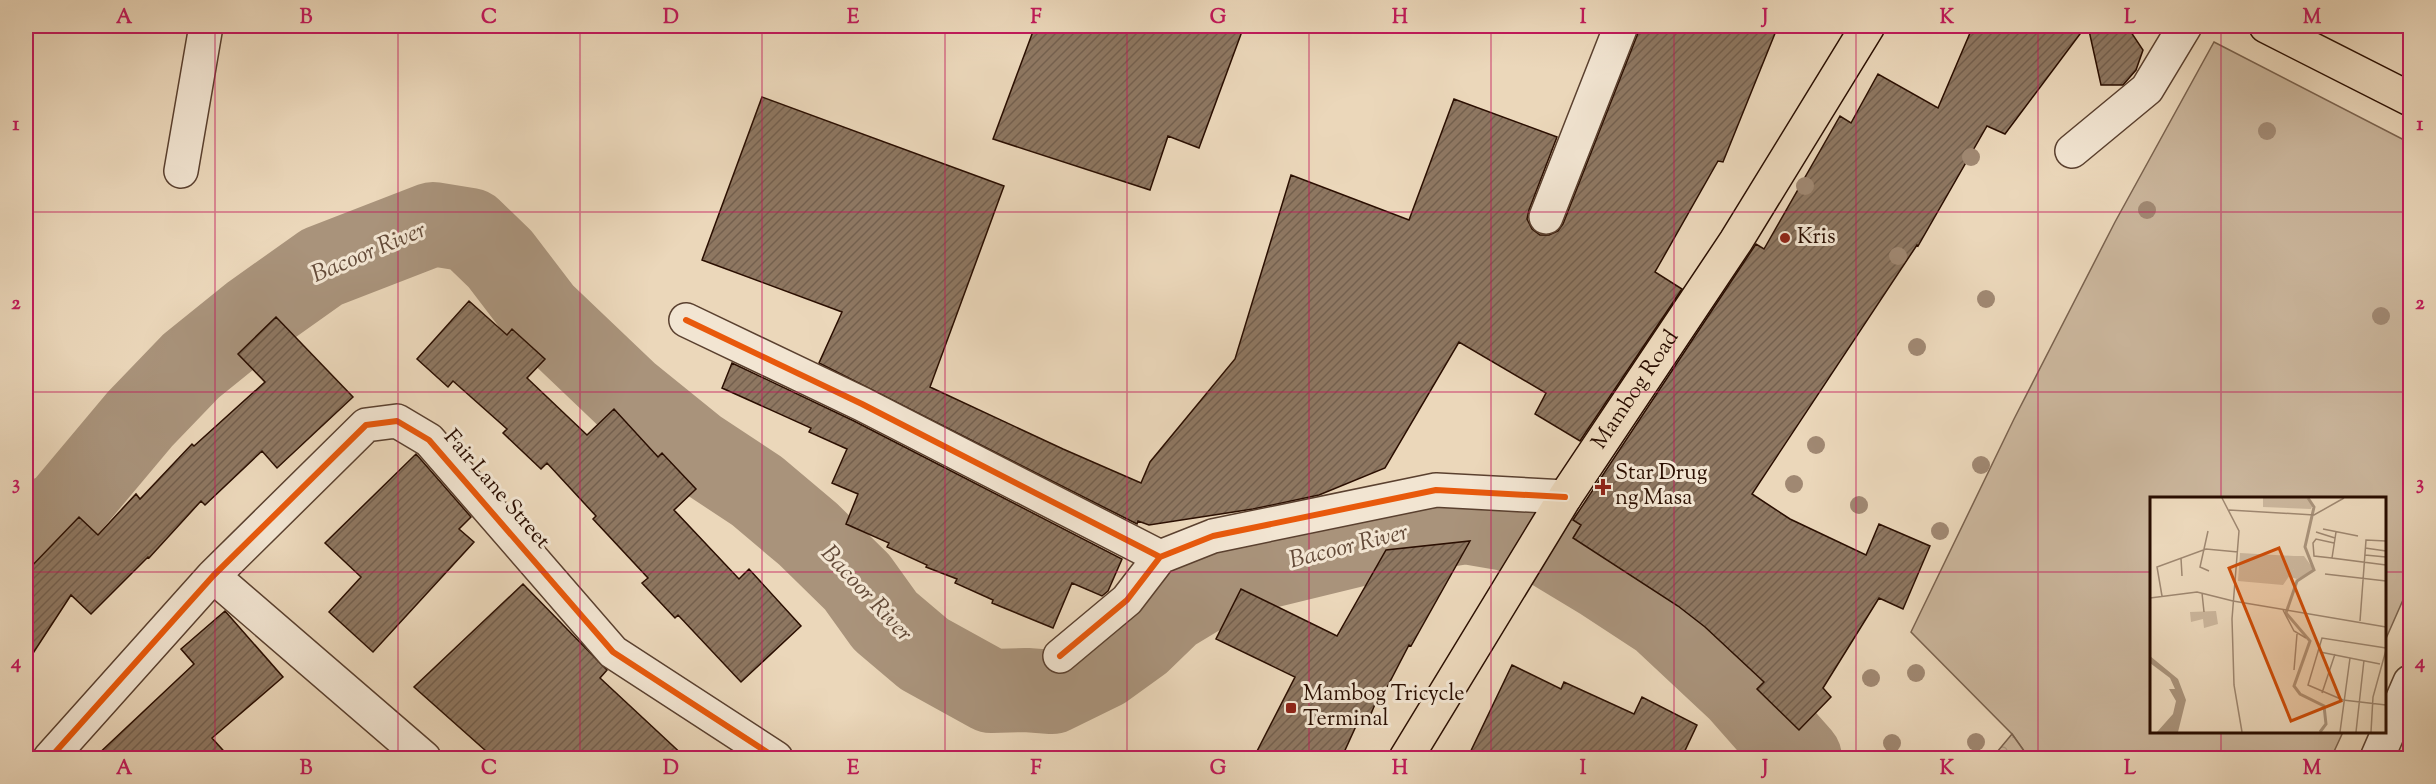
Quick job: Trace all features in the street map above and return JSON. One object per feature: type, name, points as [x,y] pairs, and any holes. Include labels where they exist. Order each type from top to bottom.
[{"type":"main road","name":"Mambog Road","points":[[1406,759],[1565,497],[1736,241],[1868,26]]},
{"type":"main road","points":[[2266,26],[2410,99]]},
{"type":"street","points":[[181,171],[206,26]]},
{"type":"street","points":[[1546,217],[1621,26]]},
{"type":"street","points":[[2072,151],[2147,88],[2185,26]]},
{"type":"street","points":[[686,320],[862,404],[1160,556]]},
{"type":"street","name":"Fair Lane Street","points":[[50,759],[213,576],[366,425],[397,421],[429,440],[613,652],[776,759]]},
{"type":"street","points":[[1060,656],[1127,600],[1160,556],[1213,536],[1436,489],[1565,497]]},
{"type":"street","points":[[213,576],[424,759]]},
{"type":"street","points":[[2377,759],[2410,682]]},
{"type":"green space","points":[[2214,42],[2410,143],[2410,584],[2385,641],[2385,497],[2150,497],[2150,733],[2343,733],[2331,758],[2029,758],[2012,734],[1911,632],[2014,419],[2115,222]]},
{"type":"green space","points":[[2012,734],[2029,758],[1992,758]]},
{"type":"building","points":[[1035,26],[1244,26],[1199,148],[1168,136],[1150,190],[993,139]]},
{"type":"building","points":[[1639,26],[1778,26],[1723,162],[1718,161],[1655,272],[1682,289],[1580,441],[1535,414],[1546,393],[1459,342],[1385,468],[1319,495],[1253,509],[1149,525],[1138,521],[1137,524],[819,363],[842,312],[702,260],[762,97],[1004,186],[930,387],[1141,483],[1150,462],[1235,359],[1291,175],[1409,220],[1454,99],[1557,137],[1527,219],[1532,229],[1540,235],[1549,235],[1558,231],[1563,224]]},
{"type":"building","points":[[1973,26],[2086,26],[2005,134],[1987,126],[1918,246],[1752,494],[1790,519],[1866,555],[1879,524],[1930,546],[1903,609],[1879,598],[1823,688],[1831,697],[1799,730],[1757,689],[1764,682],[1705,627],[1678,606],[1573,538],[1581,525],[1573,520],[1756,244],[1764,249],[1840,116],[1851,123],[1878,74],[1938,108]]},
{"type":"building","points":[[2088,26],[2127,26],[2143,50],[2136,70],[2123,85],[2101,85]]},
{"type":"building","points":[[469,301],[507,335],[512,329],[545,359],[527,378],[587,435],[614,409],[658,457],[662,453],[696,489],[674,510],[739,579],[749,569],[801,626],[741,682],[678,615],[675,618],[642,583],[648,578],[593,519],[596,516],[547,463],[541,469],[503,433],[507,429],[453,381],[448,387],[417,359]]},
{"type":"building","points":[[276,317],[353,397],[277,468],[262,451],[205,505],[201,501],[149,558],[91,614],[71,595],[26,664],[26,572],[79,517],[98,535],[136,494],[140,499],[192,444],[194,446],[265,382],[238,354]]},
{"type":"building","points":[[732,363],[854,421],[1122,559],[1108,591],[1102,596],[1072,583],[1053,628],[992,603],[993,600],[955,583],[957,579],[926,567],[927,565],[887,547],[889,543],[846,524],[858,494],[832,483],[847,449],[809,432],[811,428],[722,388]]},
{"type":"building","points":[[416,454],[471,517],[459,529],[474,542],[373,652],[329,612],[361,577],[325,543]]},
{"type":"building","points":[[1470,541],[1411,646],[1409,645],[1382,697],[1379,695],[1370,716],[1362,713],[1341,759],[1253,759],[1295,677],[1216,639],[1241,589],[1337,636],[1386,550]]},
{"type":"building","points":[[523,584],[607,670],[600,678],[687,759],[495,759],[414,687]]},
{"type":"building","points":[[225,611],[283,677],[212,738],[231,759],[93,759],[194,664],[181,649]]},
{"type":"building","points":[[1512,665],[1561,689],[1564,682],[1634,714],[1642,697],[1697,725],[1681,759],[1467,759]]},
{"type":"waterway","name":"Bacoor River","points":[[26,529],[62,512],[140,419],[191,366],[253,316],[322,267],[433,224],[470,230],[500,259],[542,314],[627,395],[695,450],[757,491],[808,534],[857,582],[885,621],[924,654],[991,691],[1052,692],[1103,667],[1139,641],[1170,611],[1228,576],[1421,529],[1466,522],[1507,529],[1546,544],[1662,617],[1739,689],[1800,758]]},
{"type":"cycle path","points":[[686,320],[862,404],[1160,557]]},
{"type":"cycle path","points":[[50,758],[213,576],[366,425],[397,421],[429,440],[613,652],[776,758]]},
{"type":"cycle path","points":[[1060,656],[1127,600],[1160,557],[1213,536],[1436,490],[1565,497]]},
{"type":"place","name":"Kris","points":[[1785,238]]},
{"type":"place","name":"Star Drug ng Masa","points":[[1603,487]]},
{"type":"place","name":"Mambog Tricycle Terminal","points":[[1291,708]]}]
